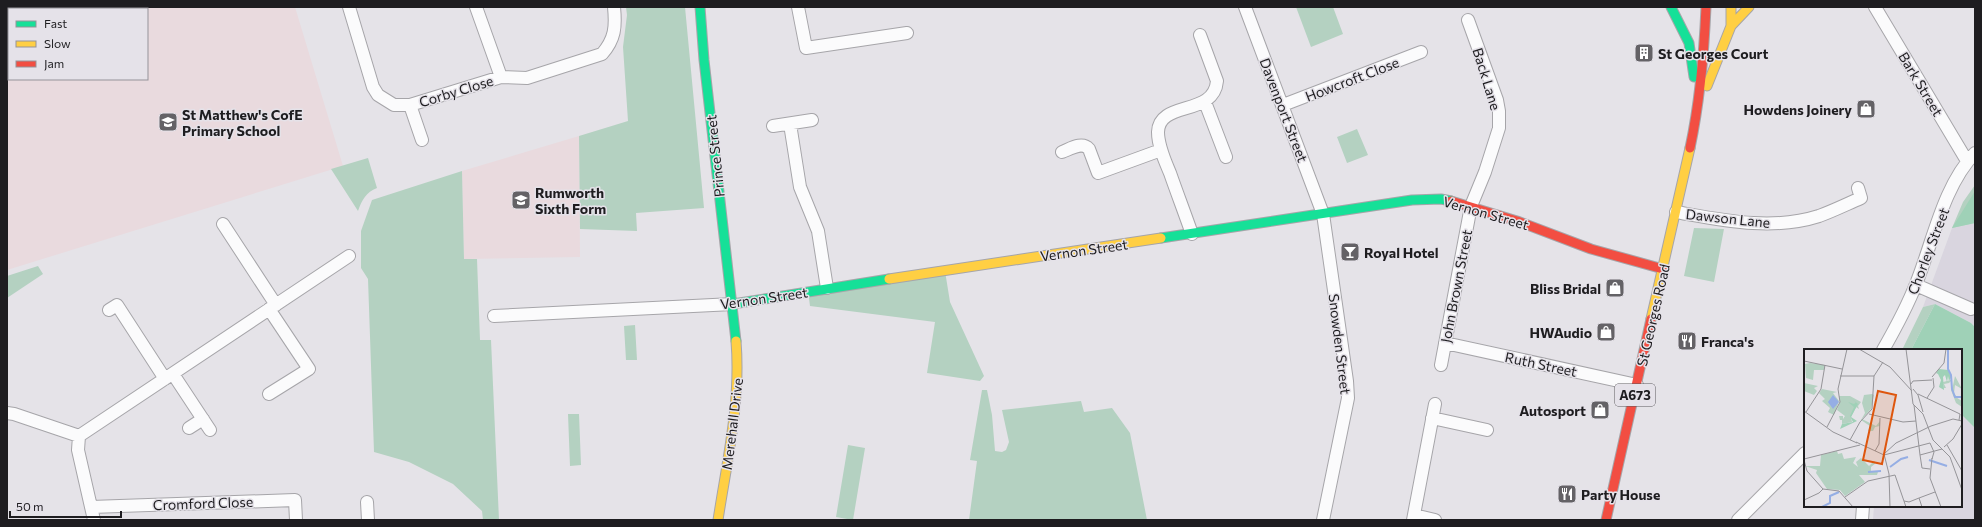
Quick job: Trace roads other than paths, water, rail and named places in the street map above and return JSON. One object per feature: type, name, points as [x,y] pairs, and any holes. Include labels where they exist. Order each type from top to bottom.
[{"type":"street","name":"Corby Close","points":[[349,7],[373,87],[378,95],[394,104],[410,105],[501,77],[527,78],[602,54],[614,35],[616,22],[614,7]]},
{"type":"street","points":[[476,7],[501,77]]},
{"type":"street","name":"Prince Street","points":[[700,7],[714,154],[733,304]]},
{"type":"street","points":[[798,7],[806,48],[907,33]]},
{"type":"street","name":"Davenport Street","points":[[1245,7],[1323,214]]},
{"type":"street","name":"A673","points":[[1671,7],[1690,43],[1698,110]]},
{"type":"street","name":"St Georges Road","points":[[1606,520],[1698,110],[1704,57],[1706,7]]},
{"type":"street","name":"St Georges Road","points":[[1698,110],[1731,26],[1731,7]]},
{"type":"street","points":[[1731,26],[1749,7]]},
{"type":"street","name":"Bark Street","points":[[1875,7],[1971,157]]},
{"type":"street","name":"Back Lane","points":[[1468,20],[1497,100],[1499,111],[1499,128],[1485,172],[1471,206]]},
{"type":"street","points":[[1192,234],[1161,150],[1158,132],[1162,120],[1167,115],[1205,102],[1217,89],[1217,81],[1200,35]]},
{"type":"street","name":"Howcroft Close","points":[[1283,105],[1421,52]]},
{"type":"street","points":[[1205,102],[1226,157]]},
{"type":"street","name":"Corby Close","points":[[410,105],[422,140]]},
{"type":"street","points":[[773,126],[812,120]]},
{"type":"street","points":[[790,124],[800,187],[818,231],[827,288]]},
{"type":"street","points":[[1062,152],[1082,145],[1086,146],[1089,149],[1098,174],[1161,150]]},
{"type":"street","name":"Chorley Street","points":[[1884,349],[1916,285],[1952,187],[1971,157]]},
{"type":"street","name":"Dawson Lane","points":[[1676,212],[1732,221],[1773,223],[1796,221],[1819,216],[1861,198],[1858,188]]},
{"type":"street","name":"Vernon Street","points":[[494,316],[733,304],[827,288],[1323,214],[1420,200],[1441,199],[1471,206],[1517,221],[1591,249],[1663,269]]},
{"type":"street","name":"John Brown Street","points":[[1441,365],[1471,206]]},
{"type":"street","name":"Snowden Street","points":[[1323,214],[1347,381],[1348,398],[1323,520]]},
{"type":"street","points":[[223,224],[309,369],[269,394]]},
{"type":"street","points":[[94,520],[78,450],[80,436],[349,256]]},
{"type":"street","points":[[1916,285],[1971,309]]},
{"type":"street","name":"Merehall Drive","points":[[718,520],[736,406],[738,366],[733,304]]},
{"type":"street","points":[[109,310],[117,305],[210,430]]},
{"type":"street","name":"Ruth Street","points":[[1445,343],[1637,385]]},
{"type":"street","points":[[1435,404],[1414,518],[1435,520]]},
{"type":"street","points":[[7,413],[80,436]]},
{"type":"street","points":[[1432,418],[1487,430]]},
{"type":"street","points":[[189,428],[203,419]]},
{"type":"street","points":[[1738,520],[1804,454]]},
{"type":"street","name":"Cromford Close","points":[[91,507],[295,500],[296,520]]},
{"type":"street","points":[[367,502],[368,520]]},
{"type":"street","points":[[1862,520],[1863,507]]},
{"type":"place","name":"St Georges Court","points":[[1644,53]]},
{"type":"place","name":"Howdens Joinery","points":[[1866,109]]},
{"type":"place","name":"St Matthew's CofE Primary School","points":[[168,122]]},
{"type":"place","name":"Rumworth Sixth Form","points":[[521,200]]},
{"type":"place","name":"Royal Hotel","points":[[1350,252]]},
{"type":"place","name":"Bliss Bridal","points":[[1615,288]]},
{"type":"place","name":"HWAudio","points":[[1606,332]]},
{"type":"place","name":"Franca's","points":[[1687,341]]},
{"type":"place","name":"Autosport","points":[[1600,410]]},
{"type":"place","name":"Party House","points":[[1567,494]]}]
